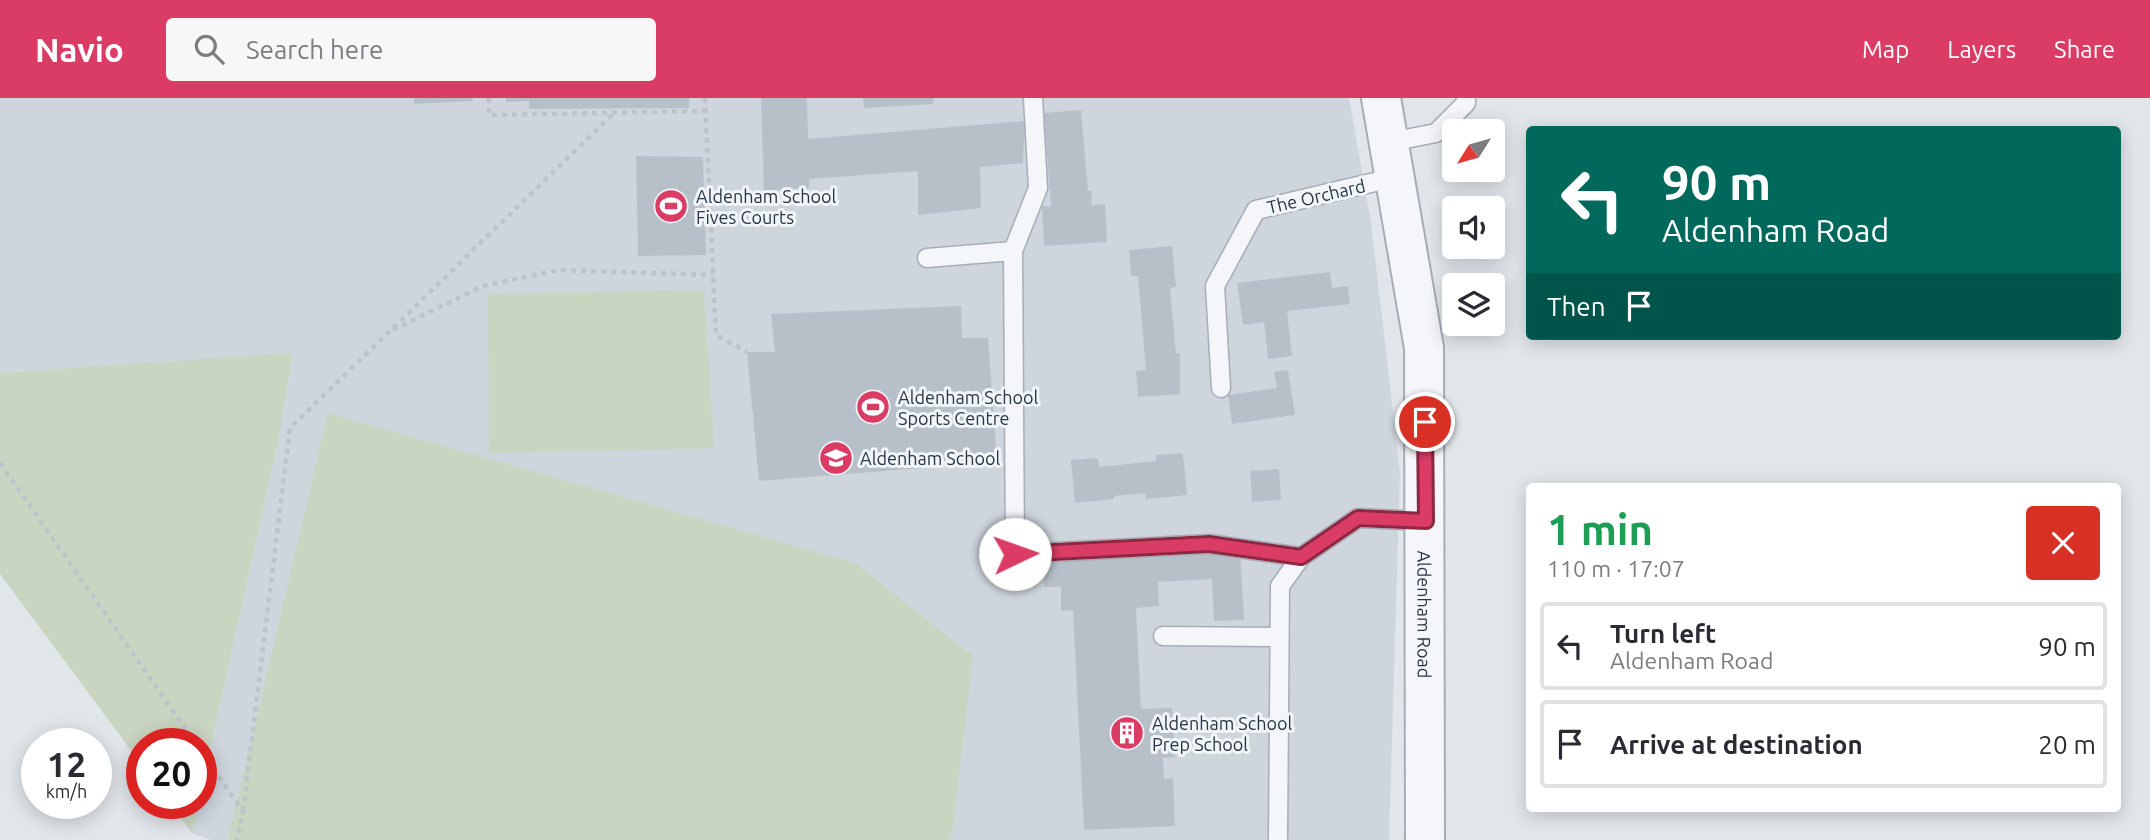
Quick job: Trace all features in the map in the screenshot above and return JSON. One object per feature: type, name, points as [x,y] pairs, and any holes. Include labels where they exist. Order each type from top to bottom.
[{"type":"street","name":"Aldenham Road","points":[[1381,98],[1424,348],[1425,840]]},
{"type":"lane","points":[[1033,98],[1038,188],[1013,251],[1015,554],[1209,544],[1301,557]]},
{"type":"lane","name":"The Orchard","points":[[1221,388],[1215,286],[1256,210],[1393,160],[1436,133],[1465,103],[1466,98]]},
{"type":"lane","points":[[927,258],[1013,251]]},
{"type":"lane","points":[[1278,840],[1280,586],[1301,557],[1358,518],[1426,521]]},
{"type":"lane","points":[[1163,636],[1279,637]]},
{"type":"path","points":[[489,98],[489,115],[705,111]]},
{"type":"path","points":[[705,98],[716,335],[747,352]]},
{"type":"path","points":[[237,840],[243,811],[290,428],[615,112]]},
{"type":"path","points":[[388,333],[483,286],[559,271],[713,275]]},
{"type":"path","points":[[0,463],[185,728]]},
{"type":"path","points":[[217,774],[243,811]]},
{"type":"shaded area","name":"Aldenham School","points":[[0,98],[1349,98],[1371,222],[1400,473],[1389,840],[211,840],[192,833],[195,819],[217,819],[215,728],[278,442],[293,354],[0,373]]},
{"type":"green space","points":[[704,290],[714,448],[489,453],[488,294]]},
{"type":"green space","points":[[293,353],[278,442],[215,728],[126,728],[126,743],[0,574],[0,373]]},
{"type":"green space","points":[[328,413],[855,563],[973,656],[953,827],[948,840],[228,840]]},
{"type":"green space","points":[[182,819],[195,819],[192,833]]},
{"type":"building","points":[[414,98],[472,98],[473,101],[414,104]]},
{"type":"building","points":[[506,98],[689,98],[689,108],[529,109],[529,101],[506,102]]},
{"type":"building","points":[[761,98],[807,98],[808,139],[1025,121],[1023,163],[980,167],[981,208],[918,215],[918,171],[809,179],[809,188],[764,191]]},
{"type":"building","points":[[863,98],[933,98],[933,104],[864,108]]},
{"type":"building","points":[[1081,110],[1088,191],[1092,191],[1091,205],[1105,204],[1107,242],[1044,246],[1042,206],[1051,207],[1044,113]]},
{"type":"building","name":"Aldenham School Fives Courts","points":[[636,156],[703,157],[706,255],[638,256]]},
{"type":"building","points":[[1172,246],[1176,287],[1170,288],[1176,354],[1180,353],[1180,394],[1138,397],[1136,371],[1146,370],[1138,276],[1131,276],[1129,250]]},
{"type":"building","points":[[1330,272],[1332,288],[1348,286],[1350,304],[1287,311],[1292,356],[1268,359],[1264,322],[1243,325],[1237,283]]},
{"type":"building","name":"Aldenham School Sports Centre","points":[[961,306],[962,338],[988,338],[997,462],[759,481],[747,352],[775,352],[771,314]]},
{"type":"building","points":[[1288,370],[1295,415],[1232,424],[1228,395],[1277,388],[1274,372]]},
{"type":"building","points":[[1183,453],[1187,495],[1146,499],[1145,493],[1075,503],[1071,460],[1098,458],[1099,467],[1156,461],[1156,455]]},
{"type":"building","points":[[1279,469],[1281,500],[1252,502],[1250,471]]},
{"type":"building","name":"Aldenham School Prep School","points":[[1240,551],[1244,620],[1214,621],[1212,579],[1158,582],[1159,606],[1136,608],[1141,709],[1172,708],[1175,757],[1163,758],[1164,779],[1173,778],[1175,826],[1084,830],[1073,610],[1061,611],[1061,587],[1044,587],[1043,560]]},
{"type":"place","name":"Aldenham School Fives Courts","points":[[671,206]]},
{"type":"place","name":"Aldenham School Sports Centre","points":[[873,407]]},
{"type":"place","name":"Aldenham School","points":[[836,458]]},
{"type":"place","name":"Aldenham School Prep School","points":[[1127,733]]},
{"type":"route","points":[[1015,554],[1209,544],[1301,557],[1358,518],[1426,521],[1425,422]]}]
